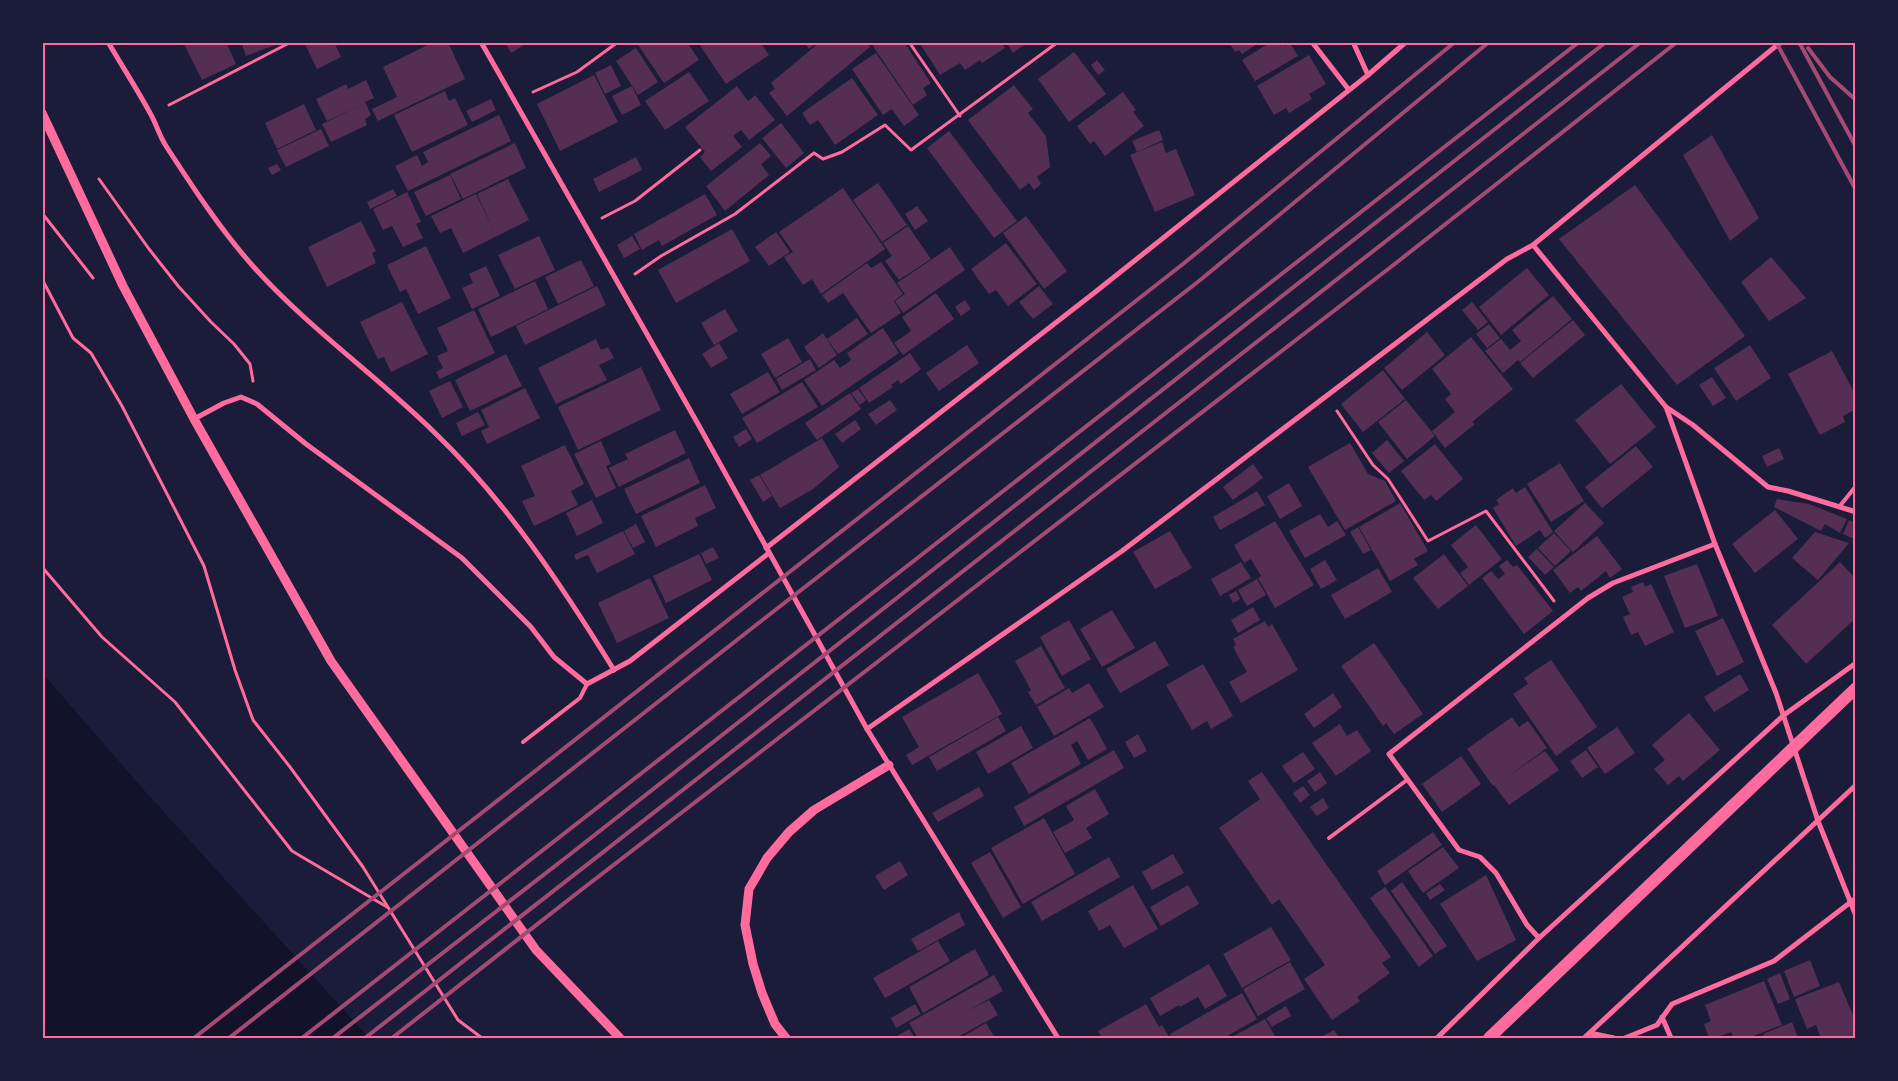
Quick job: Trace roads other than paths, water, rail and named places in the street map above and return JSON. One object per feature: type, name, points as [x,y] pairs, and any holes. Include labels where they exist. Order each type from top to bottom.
[{"type":"main road","points":[[1489,1038],[1856,688]]},
{"type":"street","points":[[108,42],[151,114],[165,144],[220,224],[252,265],[316,328],[430,428],[467,467],[538,554],[614,670]]},
{"type":"street","points":[[481,42],[867,729],[1058,1038]]},
{"type":"street","points":[[1312,42],[1349,90]]},
{"type":"street","points":[[1353,42],[1368,75]]},
{"type":"street","points":[[194,419],[224,402],[241,397],[257,404],[306,444],[462,558],[531,627],[554,657],[587,684],[630,661],[1368,75],[1406,42]]},
{"type":"street","points":[[867,729],[1122,551],[1507,259],[1533,245],[1781,42]]},
{"type":"street","points":[[42,113],[123,286],[194,419],[332,661],[432,806],[536,950],[620,1038]]},
{"type":"street","points":[[1533,245],[1666,407],[1693,425],[1768,487],[1788,490],[1856,512]]},
{"type":"street","points":[[1666,407],[1715,544],[1784,715],[1818,821],[1856,916]]},
{"type":"street","points":[[1539,938],[1527,925],[1496,873],[1480,857],[1459,850],[1389,754],[1588,598],[1613,583],[1715,544]]},
{"type":"street","points":[[1438,1038],[1539,938],[1784,715],[1856,663]]},
{"type":"street","points":[[786,1038],[776,1024],[762,992],[753,964],[745,925],[749,889],[767,858],[788,832],[814,810],[890,765]]},
{"type":"street","points":[[1584,1038],[1856,785]]},
{"type":"street","points":[[1625,1038],[1657,1025],[1672,1004],[1774,961],[1856,898]]},
{"type":"street","points":[[1662,1017],[1671,1038]]},
{"type":"street","points":[[1590,1033],[1614,1038]]},
{"type":"lane","points":[[1839,507],[1856,486]]},
{"type":"lane","points":[[523,742],[580,698],[587,684]]},
{"type":"lane","points":[[1329,838],[1407,780]]},
{"type":"railway","points":[[194,1038],[1183,264],[1455,42]]},
{"type":"railway","points":[[229,1038],[1199,281],[1489,42]]},
{"type":"railway","points":[[302,1038],[1579,42]]},
{"type":"railway","points":[[333,1038],[1606,42]]},
{"type":"railway","points":[[365,1038],[1641,42]]},
{"type":"railway","points":[[392,1038],[581,890],[1396,263],[1677,42]]},
{"type":"railway","points":[[1776,42],[1856,190]]},
{"type":"railway","points":[[1799,42],[1856,147]]},
{"type":"railway","points":[[1808,48],[1830,77],[1856,100]]}]
